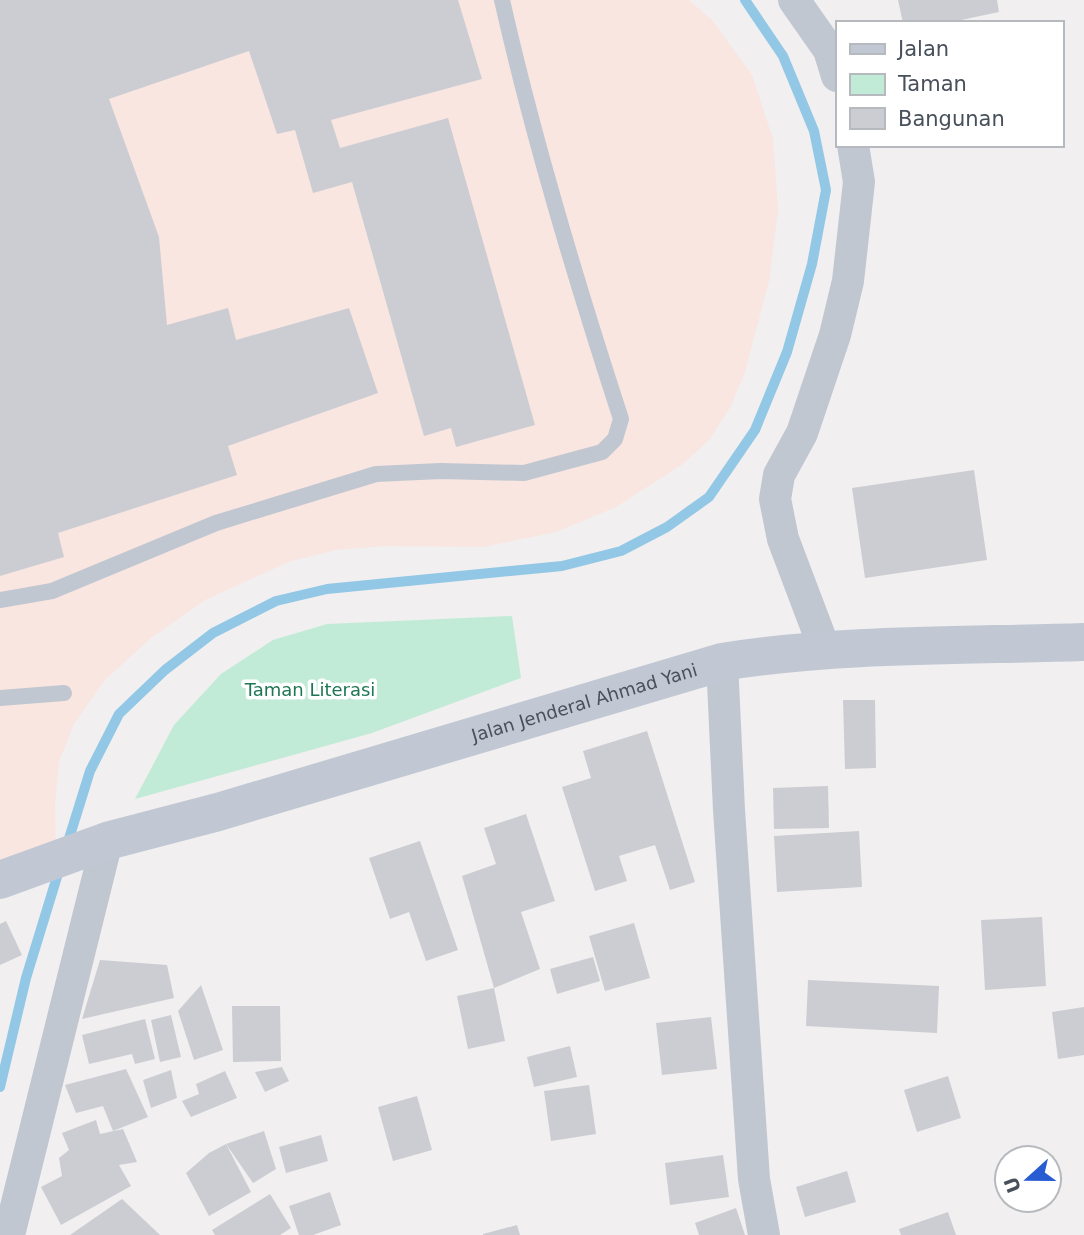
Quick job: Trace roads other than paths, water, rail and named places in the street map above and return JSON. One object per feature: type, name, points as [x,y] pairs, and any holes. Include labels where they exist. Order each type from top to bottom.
[{"type":"main road","name":"Jalan Jenderal Ahmad Yani","points":[[2,879],[102,843],[244,804],[722,662],[781,653],[825,650],[1084,644]]},
{"type":"street","points":[[793,0],[829,50],[836,73]]},
{"type":"street","points":[[825,650],[783,539],[775,499],[779,475],[802,433],[835,335],[848,281],[859,182],[853,147]]},
{"type":"street","points":[[722,662],[729,810],[754,1179],[764,1235]]},
{"type":"street","points":[[9,1235],[102,843]]},
{"type":"lane","points":[[0,600],[52,591],[216,523],[376,474],[441,471],[524,473],[602,452],[615,439],[621,419],[573,272],[520,82],[502,0]]},
{"type":"lane","points":[[0,698],[64,693]]},
{"type":"waterway","points":[[67,845],[90,771],[119,714],[165,670],[213,633],[276,601],[327,589],[562,566],[621,551],[667,527],[709,497],[755,430],[787,352],[812,264],[826,190],[814,131],[783,56],[745,0]]},
{"type":"waterway","points":[[0,1087],[26,978],[60,867]]},
{"type":"park label","name":"Taman Literasi","points":[[310,690]]}]
